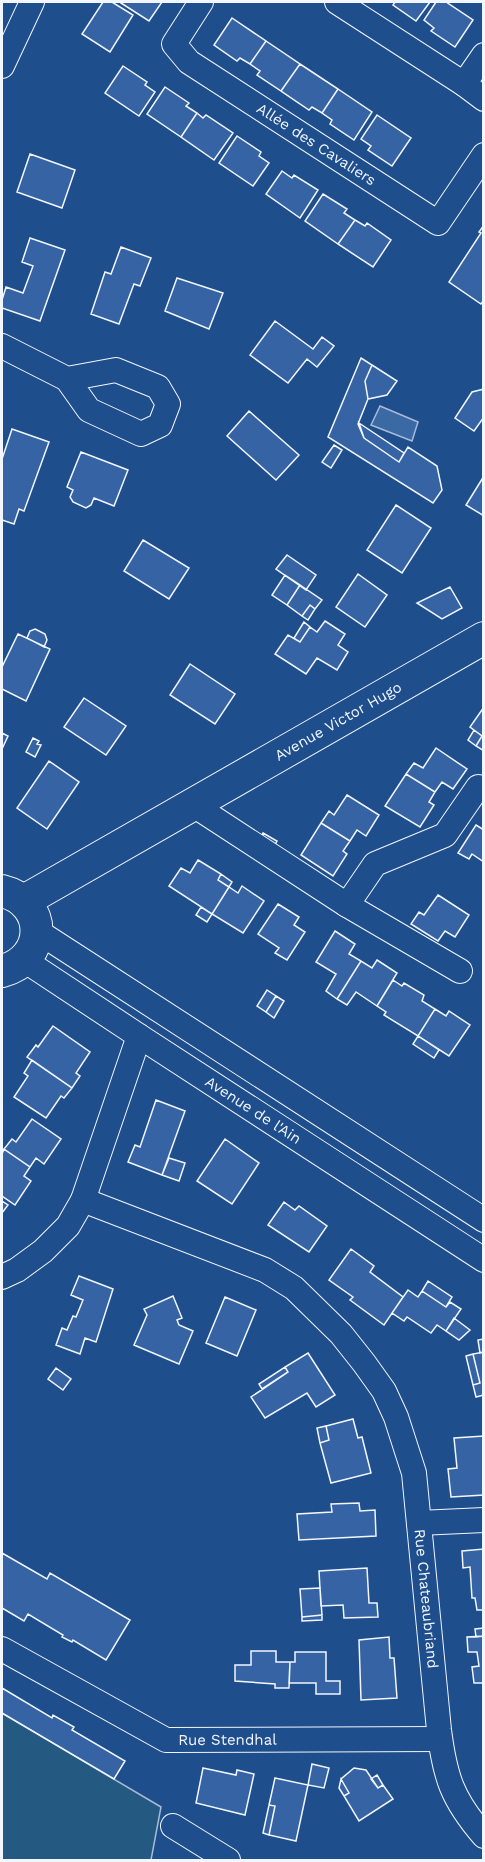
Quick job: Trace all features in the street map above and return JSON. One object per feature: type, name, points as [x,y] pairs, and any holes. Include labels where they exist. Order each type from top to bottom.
[{"type":"street","points":[[2,66],[32,2]]},
{"type":"street","name":"Allée des Cavaliers","points":[[201,2],[174,44],[189,62],[438,223],[483,155]]},
{"type":"street","points":[[337,2],[464,84],[483,99]]},
{"type":"street","points":[[464,84],[483,56]]},
{"type":"street","points":[[2,346],[68,379]]},
{"type":"street","name":"Avenue Victor Hugo","points":[[13,896],[192,804],[483,638]]},
{"type":"street","points":[[347,905],[375,864],[445,835],[478,787],[483,790]]},
{"type":"street","points":[[192,804],[347,905],[460,971]]},
{"type":"street","points":[[13,896],[31,910],[37,931],[31,952],[13,965]]},
{"type":"street","points":[[37,931],[483,1220]]},
{"type":"street","name":"Avenue de l'Ain","points":[[13,965],[139,1036],[483,1260]]},
{"type":"street","points":[[2,1278],[43,1251],[68,1226],[83,1200],[139,1036]]},
{"type":"street","name":"Rue Chateaubriand","points":[[83,1200],[265,1270],[294,1288],[341,1334],[384,1392],[396,1417],[414,1473],[444,1764],[453,1792],[465,1815],[483,1836]]},
{"type":"street","points":[[419,1523],[483,1520]]},
{"type":"street","name":"Rue Stendhal","points":[[2,1649],[166,1740],[440,1739]]},
{"type":"street","points":[[173,1826],[228,1860]]},
{"type":"shaded area","points":[[380,406],[418,422],[412,441],[371,425]]},
{"type":"shaded area","points":[[2,1713],[161,1807],[151,1860],[2,1860]]},
{"type":"building","points":[[103,2],[112,2],[133,15],[110,52],[82,34]]},
{"type":"building","points":[[122,2],[162,2],[149,21]]},
{"type":"building","points":[[395,2],[430,2],[416,21],[393,5]]},
{"type":"building","points":[[436,2],[446,2],[473,20],[455,47],[431,31],[434,28],[424,20]]},
{"type":"building","points":[[232,18],[266,41],[250,64],[240,58],[237,61],[214,45]]},
{"type":"building","points":[[266,41],[300,64],[281,91],[257,75],[260,71],[250,64]]},
{"type":"building","points":[[300,64],[338,89],[322,113],[312,107],[309,110],[281,91]]},
{"type":"building","points":[[123,66],[147,82],[145,85],[155,92],[139,116],[105,93]]},
{"type":"building","points":[[165,87],[189,103],[186,106],[197,113],[181,137],[147,114]]},
{"type":"building","points":[[338,89],[372,112],[354,140],[330,124],[332,120],[322,113]]},
{"type":"building","points":[[197,113],[203,118],[206,115],[233,133],[214,160],[181,137]]},
{"type":"building","points":[[377,115],[411,138],[392,166],[368,150],[371,146],[361,139]]},
{"type":"building","points":[[237,136],[261,152],[259,156],[269,163],[253,186],[219,163]]},
{"type":"building","points":[[30,154],[75,170],[62,208],[17,192]]},
{"type":"building","points":[[282,171],[292,178],[294,175],[318,190],[300,218],[266,194]]},
{"type":"building","points":[[323,194],[347,209],[344,213],[355,220],[338,244],[305,221]]},
{"type":"building","points":[[355,220],[365,226],[367,223],[391,240],[373,267],[338,244]]},
{"type":"building","points":[[484,225],[484,300],[481,304],[449,282]]},
{"type":"building","points":[[30,238],[65,250],[40,321],[2,308],[6,287],[23,293],[33,266],[22,262]]},
{"type":"building","points":[[121,247],[151,258],[140,286],[134,284],[119,324],[91,314],[105,272],[111,274]]},
{"type":"building","points":[[177,278],[223,293],[209,329],[165,311]]},
{"type":"building","points":[[275,321],[313,349],[322,337],[334,346],[317,367],[307,359],[288,383],[250,355]]},
{"type":"building","points":[[361,358],[372,365],[365,381],[368,399],[358,424],[364,438],[399,462],[408,447],[437,466],[442,490],[433,503],[328,437]]},
{"type":"building","points":[[372,365],[397,381],[387,395],[368,399],[365,381]]},
{"type":"building","points":[[484,389],[484,417],[474,431],[455,418],[472,392]]},
{"type":"building","points":[[249,411],[299,455],[276,480],[227,436]]},
{"type":"building","points":[[359,423],[404,453],[399,462],[364,438]]},
{"type":"building","points":[[12,429],[49,442],[24,511],[19,509],[14,524],[2,520],[2,459]]},
{"type":"building","points":[[334,445],[342,450],[331,468],[322,462]]},
{"type":"building","points":[[81,452],[128,470],[114,506],[94,498],[91,505],[86,508],[73,502],[70,497],[73,490],[67,487]]},
{"type":"building","points":[[484,476],[484,516],[466,505]]},
{"type":"building","points":[[396,505],[431,528],[402,573],[367,550]]},
{"type":"building","points":[[143,540],[189,568],[169,599],[124,571]]},
{"type":"building","points":[[287,555],[316,575],[306,590],[276,569]]},
{"type":"building","points":[[358,574],[387,595],[365,627],[336,607]]},
{"type":"building","points":[[285,575],[300,585],[287,605],[272,595]]},
{"type":"building","points":[[300,585],[322,600],[315,609],[310,605],[302,616],[287,605]]},
{"type":"building","points":[[450,587],[462,608],[442,619],[417,603]]},
{"type":"building","points":[[310,605],[315,609],[308,620],[302,616]]},
{"type":"building","points":[[325,621],[345,634],[338,645],[348,652],[337,670],[317,658],[306,674],[275,654],[288,635],[300,642],[310,627],[317,632]]},
{"type":"building","points":[[304,622],[310,627],[300,642],[294,638]]},
{"type":"building","points":[[35,629],[45,634],[47,640],[44,647],[27,638],[30,631]]},
{"type":"building","points":[[18,634],[50,649],[26,701],[2,689],[2,667]]},
{"type":"building","points":[[190,664],[235,694],[215,724],[170,695]]},
{"type":"building","points":[[84,698],[126,726],[106,755],[64,727]]},
{"type":"building","points":[[484,707],[484,751],[476,746],[482,736],[470,727]]},
{"type":"building","points":[[474,730],[482,736],[476,746],[468,740]]},
{"type":"building","points":[[2,733],[8,736],[2,749]]},
{"type":"building","points":[[33,738],[39,741],[37,744],[41,745],[35,757],[26,752]]},
{"type":"building","points":[[436,748],[467,769],[453,789],[442,782],[435,792],[406,774],[414,763],[423,768]]},
{"type":"building","points":[[49,761],[79,782],[47,829],[17,808]]},
{"type":"building","points":[[406,774],[435,792],[429,802],[434,805],[420,827],[385,806]]},
{"type":"building","points":[[347,795],[379,815],[366,836],[357,830],[350,841],[321,823],[329,811],[334,815]]},
{"type":"building","points":[[321,823],[350,841],[343,851],[347,854],[333,876],[301,855]]},
{"type":"building","points":[[476,825],[484,830],[484,862],[472,854],[469,859],[458,853]]},
{"type":"building","points":[[263,833],[277,841],[271,852],[257,843]]},
{"type":"building","points":[[198,860],[221,874],[218,880],[229,887],[212,914],[169,886],[181,868],[190,873]]},
{"type":"building","points":[[221,874],[232,882],[229,887],[218,880]]},
{"type":"building","points":[[242,886],[264,901],[243,933],[212,914],[229,887],[238,893]]},
{"type":"building","points":[[438,895],[469,915],[455,937],[445,931],[438,941],[411,924],[419,912],[424,915]]},
{"type":"building","points":[[278,904],[299,917],[294,925],[305,932],[287,960],[275,953],[279,948],[258,934]]},
{"type":"building","points":[[201,907],[212,914],[207,922],[196,915]]},
{"type":"building","points":[[335,931],[355,944],[349,954],[361,961],[337,999],[326,991],[336,974],[316,962]]},
{"type":"building","points":[[377,960],[397,973],[377,1006],[356,992],[347,1005],[337,999],[361,961],[372,968]]},
{"type":"building","points":[[393,980],[402,986],[404,983],[424,995],[422,1001],[435,1009],[418,1036],[384,1015],[386,1012],[377,1006]]},
{"type":"building","points":[[267,990],[276,996],[266,1012],[257,1006]]},
{"type":"building","points":[[276,996],[284,1001],[274,1018],[266,1012]]},
{"type":"building","points":[[435,1009],[446,1016],[449,1011],[470,1025],[449,1056],[418,1036]]},
{"type":"building","points":[[53,1026],[90,1052],[76,1073],[80,1076],[72,1088],[27,1057],[36,1045],[38,1047]]},
{"type":"building","points":[[418,1036],[439,1050],[434,1058],[413,1044]]},
{"type":"building","points":[[32,1060],[72,1088],[64,1098],[61,1096],[46,1118],[14,1097],[28,1076],[24,1073]]},
{"type":"building","points":[[156,1100],[185,1111],[162,1175],[128,1162],[135,1145],[140,1147]]},
{"type":"building","points":[[32,1119],[61,1139],[44,1164],[36,1158],[30,1167],[4,1149],[12,1139],[16,1142]]},
{"type":"building","points":[[225,1139],[259,1163],[232,1204],[197,1181]]},
{"type":"building","points":[[4,1149],[30,1167],[24,1176],[31,1181],[15,1205],[2,1196]]},
{"type":"building","points":[[169,1158],[185,1163],[179,1181],[162,1175]]},
{"type":"building","points":[[2,1201],[8,1205],[2,1213]]},
{"type":"building","points":[[284,1202],[295,1210],[299,1206],[327,1226],[309,1252],[268,1225]]},
{"type":"building","points":[[351,1249],[374,1266],[370,1272],[403,1297],[384,1325],[350,1300],[353,1297],[329,1280]]},
{"type":"building","points":[[79,1276],[113,1289],[96,1342],[85,1338],[80,1354],[56,1345],[62,1328],[67,1330],[73,1316],[76,1317],[83,1300],[71,1295]]},
{"type":"building","points":[[428,1281],[452,1297],[446,1307],[422,1291]]},
{"type":"building","points":[[408,1290],[418,1297],[422,1291],[446,1307],[450,1302],[461,1309],[446,1331],[437,1325],[431,1333],[407,1317],[404,1321],[392,1313]]},
{"type":"building","points":[[173,1296],[182,1318],[177,1320],[179,1325],[193,1331],[179,1364],[134,1345],[147,1315],[144,1309]]},
{"type":"building","points":[[225,1297],[256,1310],[237,1356],[206,1343]]},
{"type":"building","points":[[454,1318],[470,1330],[459,1340],[446,1331]]},
{"type":"building","points":[[484,1339],[484,1352],[480,1353],[478,1340]]},
{"type":"building","points":[[484,1352],[484,1395],[476,1397],[473,1385],[480,1383],[473,1354]]},
{"type":"building","points":[[308,1353],[335,1395],[316,1407],[307,1393],[265,1418],[251,1397],[288,1372],[285,1367]]},
{"type":"building","points":[[473,1354],[480,1383],[473,1385],[466,1356]]},
{"type":"building","points":[[285,1367],[288,1372],[262,1389],[259,1384]]},
{"type":"building","points":[[56,1368],[71,1379],[63,1390],[48,1379]]},
{"type":"building","points":[[353,1419],[358,1438],[362,1437],[371,1473],[331,1483],[320,1443],[329,1440],[326,1426]]},
{"type":"building","points":[[326,1426],[329,1440],[320,1443],[317,1428]]},
{"type":"building","points":[[484,1436],[484,1495],[451,1497],[448,1469],[457,1468],[454,1438]]},
{"type":"building","points":[[359,1503],[360,1511],[375,1510],[376,1536],[299,1540],[297,1514],[332,1512],[331,1504]]},
{"type":"building","points":[[484,1549],[484,1610],[477,1610],[475,1598],[472,1598],[470,1567],[463,1568],[462,1551]]},
{"type":"building","points":[[2,1553],[47,1579],[50,1573],[130,1620],[106,1660],[73,1640],[72,1642],[62,1637],[63,1635],[28,1614],[24,1621],[2,1608]]},
{"type":"building","points":[[367,1568],[369,1603],[377,1603],[378,1617],[344,1618],[343,1605],[321,1606],[319,1571]]},
{"type":"building","points":[[320,1588],[322,1615],[302,1617],[300,1589]]},
{"type":"building","points":[[322,1615],[322,1620],[302,1621],[302,1617]]},
{"type":"building","points":[[484,1628],[484,1636],[476,1637],[475,1629]]},
{"type":"building","points":[[484,1636],[484,1683],[474,1683],[472,1667],[479,1666],[477,1652],[468,1652],[467,1637]]},
{"type":"building","points":[[389,1637],[390,1658],[394,1658],[397,1698],[361,1700],[359,1640]]},
{"type":"building","points":[[251,1651],[276,1651],[276,1662],[290,1662],[289,1688],[275,1688],[275,1684],[235,1681],[235,1665],[251,1665]]},
{"type":"building","points":[[295,1652],[326,1652],[326,1681],[340,1681],[340,1694],[316,1694],[316,1683],[289,1683],[290,1662],[295,1662]]},
{"type":"building","points":[[2,1688],[52,1718],[53,1715],[74,1727],[72,1730],[125,1761],[114,1779],[2,1713]]},
{"type":"building","points":[[312,1764],[329,1768],[324,1788],[308,1785]]},
{"type":"building","points":[[203,1768],[236,1775],[237,1770],[254,1774],[245,1815],[196,1803]]},
{"type":"building","points":[[354,1768],[366,1770],[378,1788],[383,1785],[393,1799],[359,1821],[344,1796],[349,1793],[341,1779]]},
{"type":"building","points":[[377,1775],[383,1785],[378,1788],[371,1779]]},
{"type":"building","points":[[275,1778],[308,1785],[296,1841],[269,1835],[275,1806],[269,1805]]},
{"type":"building","points":[[341,1779],[349,1793],[344,1796],[339,1788]]},
{"type":"building","points":[[269,1805],[275,1806],[269,1835],[263,1833]]}]
